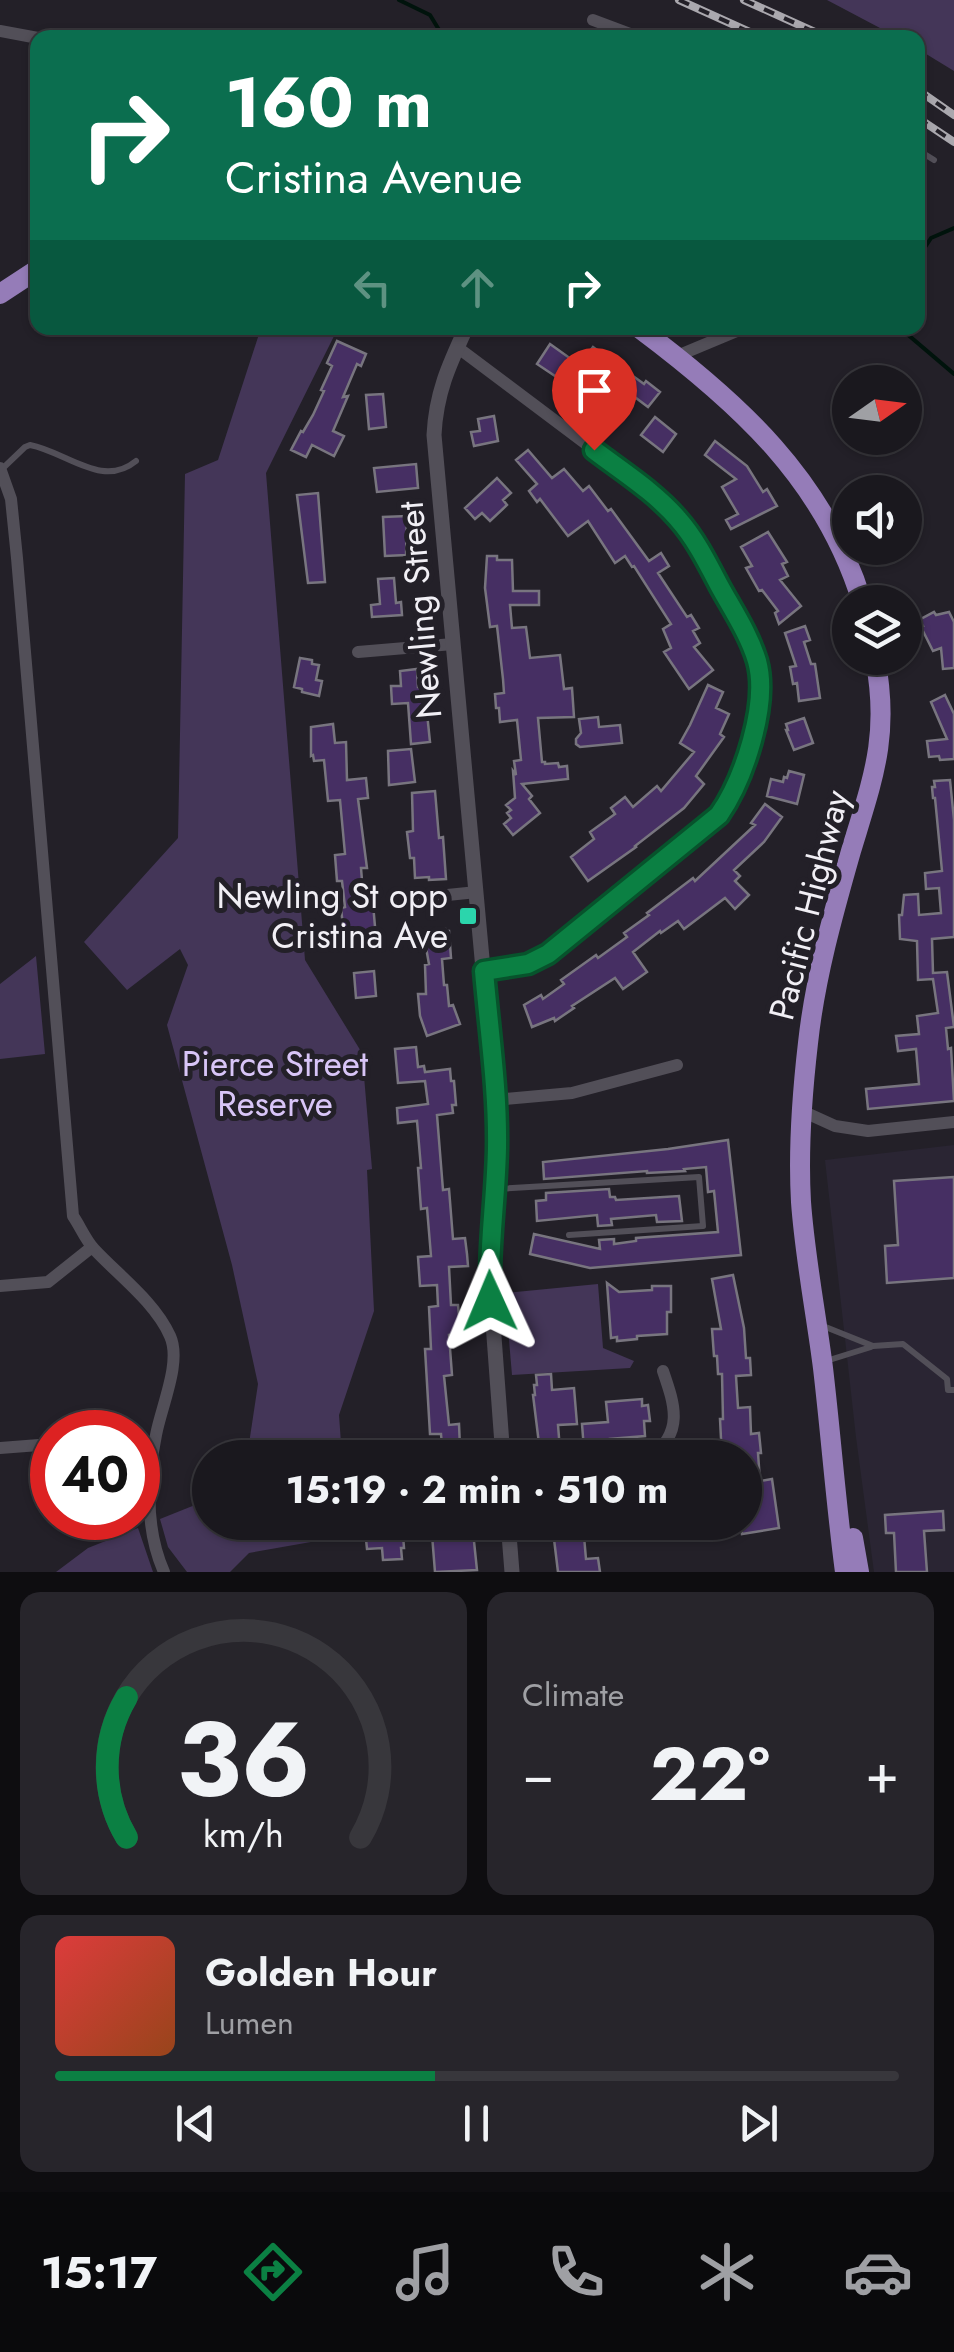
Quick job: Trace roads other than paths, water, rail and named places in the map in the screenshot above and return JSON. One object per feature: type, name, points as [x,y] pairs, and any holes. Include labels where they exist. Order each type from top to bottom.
[{"type":"main road","points":[[0,294],[30,274]]},
{"type":"main road","points":[[648,335],[736,406],[795,469],[835,533],[857,585]]},
{"type":"main road","name":"Pacific Highway","points":[[845,1572],[802,1202],[802,1110],[815,992],[879,751],[882,720],[877,675]]},
{"type":"main road","name":"Pacific Highway","points":[[828,1408],[859,1572]]},
{"type":"street","points":[[592,20],[619,30]]},
{"type":"street","points":[[0,31],[30,37]]},
{"type":"street","name":"Newling Street","points":[[462,335],[437,399],[434,436],[496,1100],[496,1189],[489,1269],[502,1440]]},
{"type":"street","points":[[677,356],[727,335]]},
{"type":"street","points":[[457,346],[650,492],[678,519],[704,557],[747,636],[760,680],[746,761],[731,798],[719,815],[548,954],[528,964],[484,971]]},
{"type":"street","points":[[0,469],[11,498],[17,558],[73,1216],[92,1247],[116,1268],[172,1339],[174,1364],[160,1420]]},
{"type":"street","points":[[0,564],[17,558]]},
{"type":"street","points":[[358,652],[453,644]]},
{"type":"street","points":[[408,899],[477,892]]},
{"type":"street","points":[[496,1100],[572,1093],[678,1066]]},
{"type":"street","points":[[802,1110],[834,1126],[868,1130],[954,1122]]},
{"type":"street","points":[[0,1286],[48,1282],[92,1247]]},
{"type":"street","points":[[663,1371],[672,1399],[674,1429],[667,1440]]},
{"type":"street","points":[[0,1448],[30,1446]]},
{"type":"street","points":[[154,1540],[164,1572]]},
{"type":"street","points":[[509,1540],[512,1572]]},
{"type":"lane","points":[[925,154],[934,160]]},
{"type":"lane","points":[[0,469],[30,446],[110,474],[126,470],[136,461]]},
{"type":"lane","points":[[496,1189],[699,1177],[703,1226],[569,1235]]},
{"type":"lane","points":[[817,1324],[872,1346]]},
{"type":"lane","points":[[822,1362],[872,1346],[903,1344],[946,1379],[948,1390],[954,1390]]},
{"type":"waterway","points":[[399,0],[430,15],[439,30]]},
{"type":"waterway","points":[[925,247],[931,238],[954,228]]},
{"type":"waterway","points":[[908,335],[954,374]]},
{"type":"railway","points":[[679,0],[745,30]]},
{"type":"railway","points":[[744,0],[810,30]]},
{"type":"railway","points":[[925,95],[954,115]]},
{"type":"railway","points":[[925,123],[954,142]]},
{"type":"place","name":"Newling St opp Cristina Ave","points":[[468,916]]},
{"type":"park label","name":"Pierce Street Reserve","points":[[275,1084]]}]
